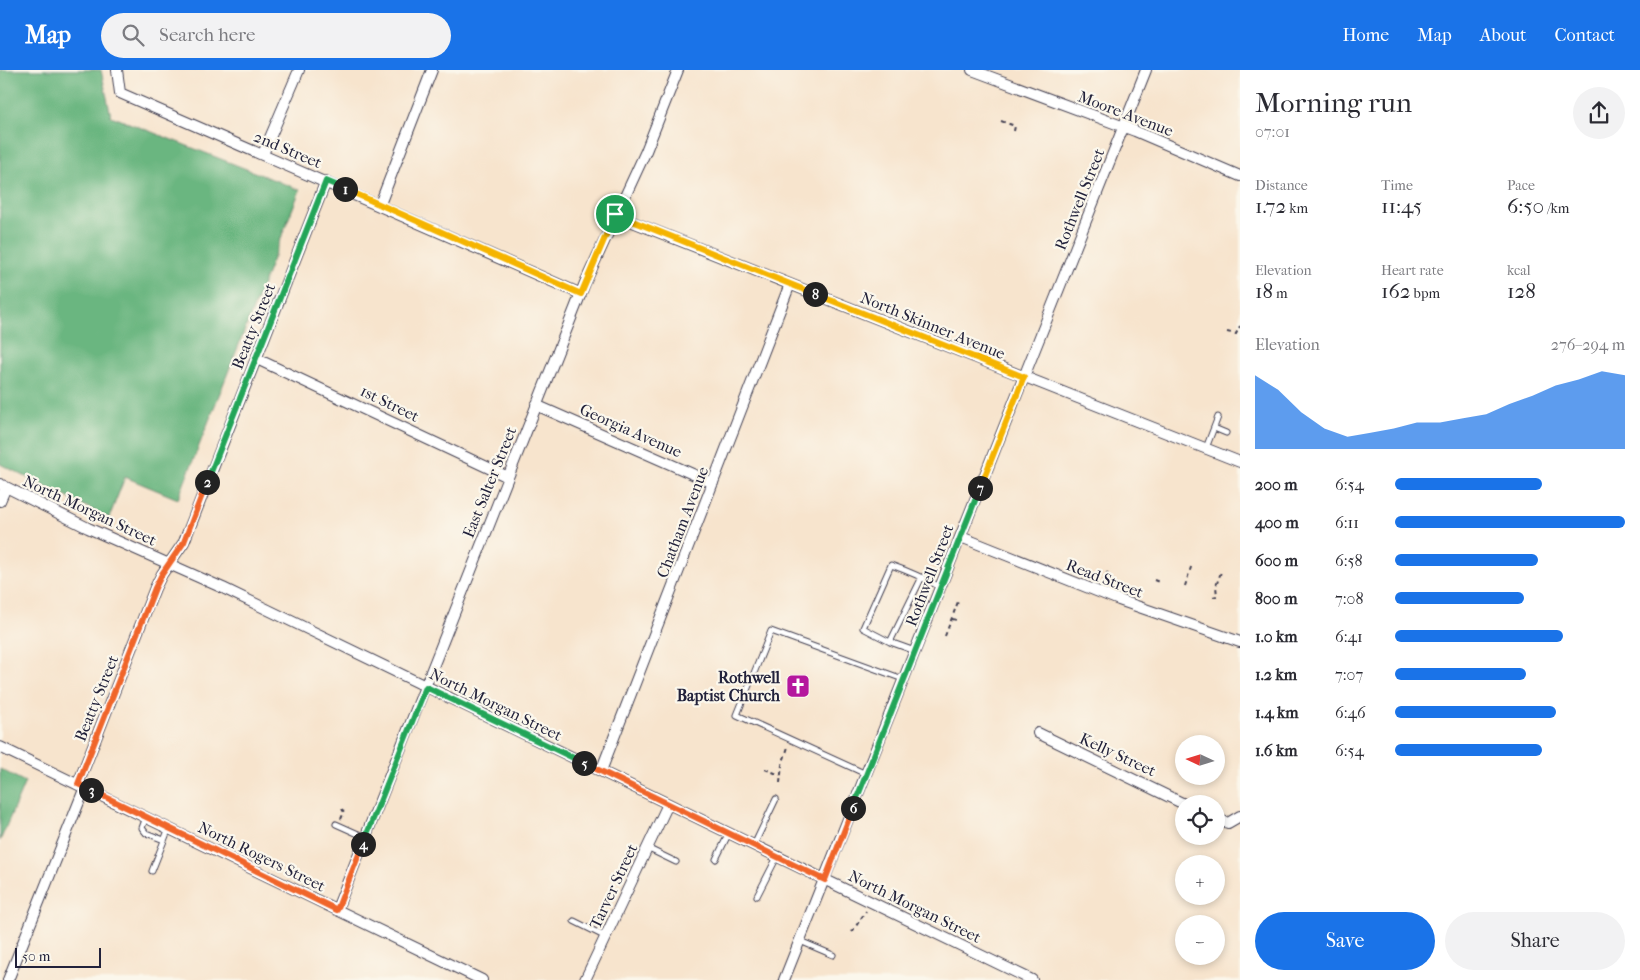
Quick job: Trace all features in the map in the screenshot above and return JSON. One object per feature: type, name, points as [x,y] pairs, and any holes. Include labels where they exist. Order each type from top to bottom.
[{"type":"street","name":"2nd Street","points":[[117,70],[120,93],[380,204],[581,294]]},
{"type":"street","points":[[263,154],[299,70]]},
{"type":"street","points":[[380,204],[432,70]]},
{"type":"street","name":"East Salter Street","points":[[337,910],[581,294],[615,214],[646,151],[678,70]]},
{"type":"street","name":"Moore Avenue","points":[[972,70],[1124,127],[1240,176]]},
{"type":"street","name":"Rothwell Street","points":[[784,980],[1146,70]]},
{"type":"street","name":"Beatty Street","points":[[8,980],[155,588],[184,542],[326,181]]},
{"type":"street","name":"North Skinner Avenue","points":[[615,214],[1240,462]]},
{"type":"street","name":"Chatham Avenue","points":[[602,772],[790,284]]},
{"type":"street","name":"1st Street","points":[[257,359],[508,477]]},
{"type":"street","name":"Georgia Avenue","points":[[536,405],[713,483]]},
{"type":"street","points":[[0,501],[3,485]]},
{"type":"street","name":"North Morgan Street","points":[[3,485],[88,528],[169,564],[426,687],[1032,980]]},
{"type":"street","name":"Read Street","points":[[960,537],[1099,592],[1240,642]]},
{"type":"street","name":"Kelly Street","points":[[1038,733],[1175,800]]},
{"type":"street","name":"North Rogers Street","points":[[0,747],[482,980]]},
{"type":"street","name":"Tarver Street","points":[[585,980],[668,804]]},
{"type":"street","points":[[1225,822],[1228,823],[1240,816]]},
{"type":"lane","points":[[1206,449],[1218,417]]},
{"type":"lane","points":[[1214,428],[1226,433]]},
{"type":"lane","points":[[916,651],[890,642],[863,628],[891,565],[922,577],[941,587]]},
{"type":"lane","points":[[890,642],[922,577]]},
{"type":"lane","points":[[866,774],[737,715],[771,631],[904,680]]},
{"type":"lane","points":[[753,845],[776,800]]},
{"type":"lane","points":[[146,817],[142,828],[146,833],[164,840]]},
{"type":"lane","points":[[336,824],[366,838]]},
{"type":"lane","points":[[152,871],[169,828]]},
{"type":"lane","points":[[716,859],[729,834]]},
{"type":"lane","points":[[647,848],[676,862]]},
{"type":"lane","points":[[757,896],[778,857]]},
{"type":"lane","points":[[574,921],[606,937]]},
{"type":"lane","points":[[800,941],[833,955]]},
{"type":"path","points":[[1001,121],[1016,126],[1014,131]]},
{"type":"path","points":[[1227,332],[1236,334],[1240,326]]},
{"type":"path","points":[[1185,586],[1192,564]]},
{"type":"path","points":[[1099,592],[1109,569]]},
{"type":"path","points":[[1214,597],[1217,596],[1216,586],[1221,572]]},
{"type":"path","points":[[1154,580],[1159,582]]},
{"type":"path","points":[[945,636],[960,599]]},
{"type":"path","points":[[952,619],[958,620]]},
{"type":"path","points":[[780,784],[780,775],[785,755]]},
{"type":"path","points":[[765,769],[780,775]]},
{"type":"path","points":[[852,932],[870,902]]},
{"type":"green space","points":[[0,70],[101,70],[111,116],[300,190],[178,499],[125,477],[109,518],[0,464]]},
{"type":"green space","points":[[0,769],[25,782],[0,841]]},
{"type":"place","name":"Rothwell Baptist Church","points":[[798,686]]},
{"type":"route","points":[[326,181],[581,294],[615,214],[1024,377],[825,880],[426,687],[337,910],[78,784],[155,588],[166,567],[174,559],[184,542],[326,181]]}]
